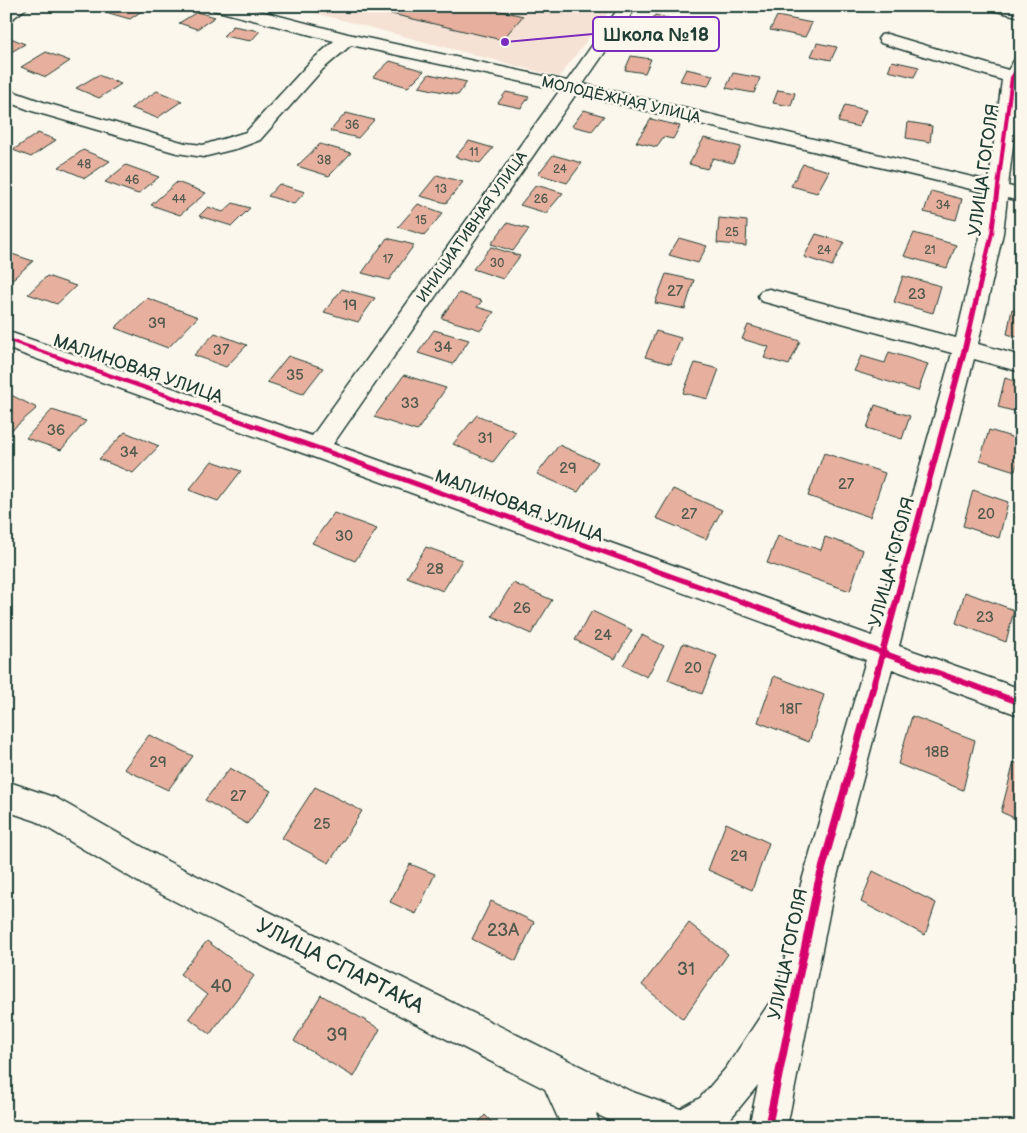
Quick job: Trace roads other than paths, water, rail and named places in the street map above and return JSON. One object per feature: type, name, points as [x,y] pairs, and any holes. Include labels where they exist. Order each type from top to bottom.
[{"type":"street","points":[[6,15],[21,6]]},
{"type":"street","name":"МОЛОДЁЖНАЯ УЛИЦА","points":[[220,6],[347,39],[571,87],[1010,192]]},
{"type":"street","name":"ИНИЦИАТИВНАЯ УЛИЦА","points":[[317,448],[628,6]]},
{"type":"street","points":[[998,6],[1021,12]]},
{"type":"street","points":[[6,94],[39,107],[184,149],[203,151],[232,144],[253,136],[316,64],[347,39]]},
{"type":"street","points":[[887,39],[1016,70]]},
{"type":"street","name":"УЛИЦА ГОГОЛЯ","points":[[768,1127],[818,884],[965,348],[992,233],[1010,192],[1016,70]]},
{"type":"street","points":[[769,296],[1021,364]]},
{"type":"street","name":"МАЛИНОВАЯ УЛИЦА","points":[[6,339],[317,448],[1021,703]]},
{"type":"street","name":"УЛИЦА СПАРТАКА","points":[[6,796],[45,809],[157,874],[623,1108],[679,1127]]},
{"type":"street","points":[[685,1127],[712,1111],[739,1081],[795,997]]},
{"type":"street","points":[[558,1075],[582,1127]]},
{"type":"place","name":"Школа №18","points":[[505,42]]}]
